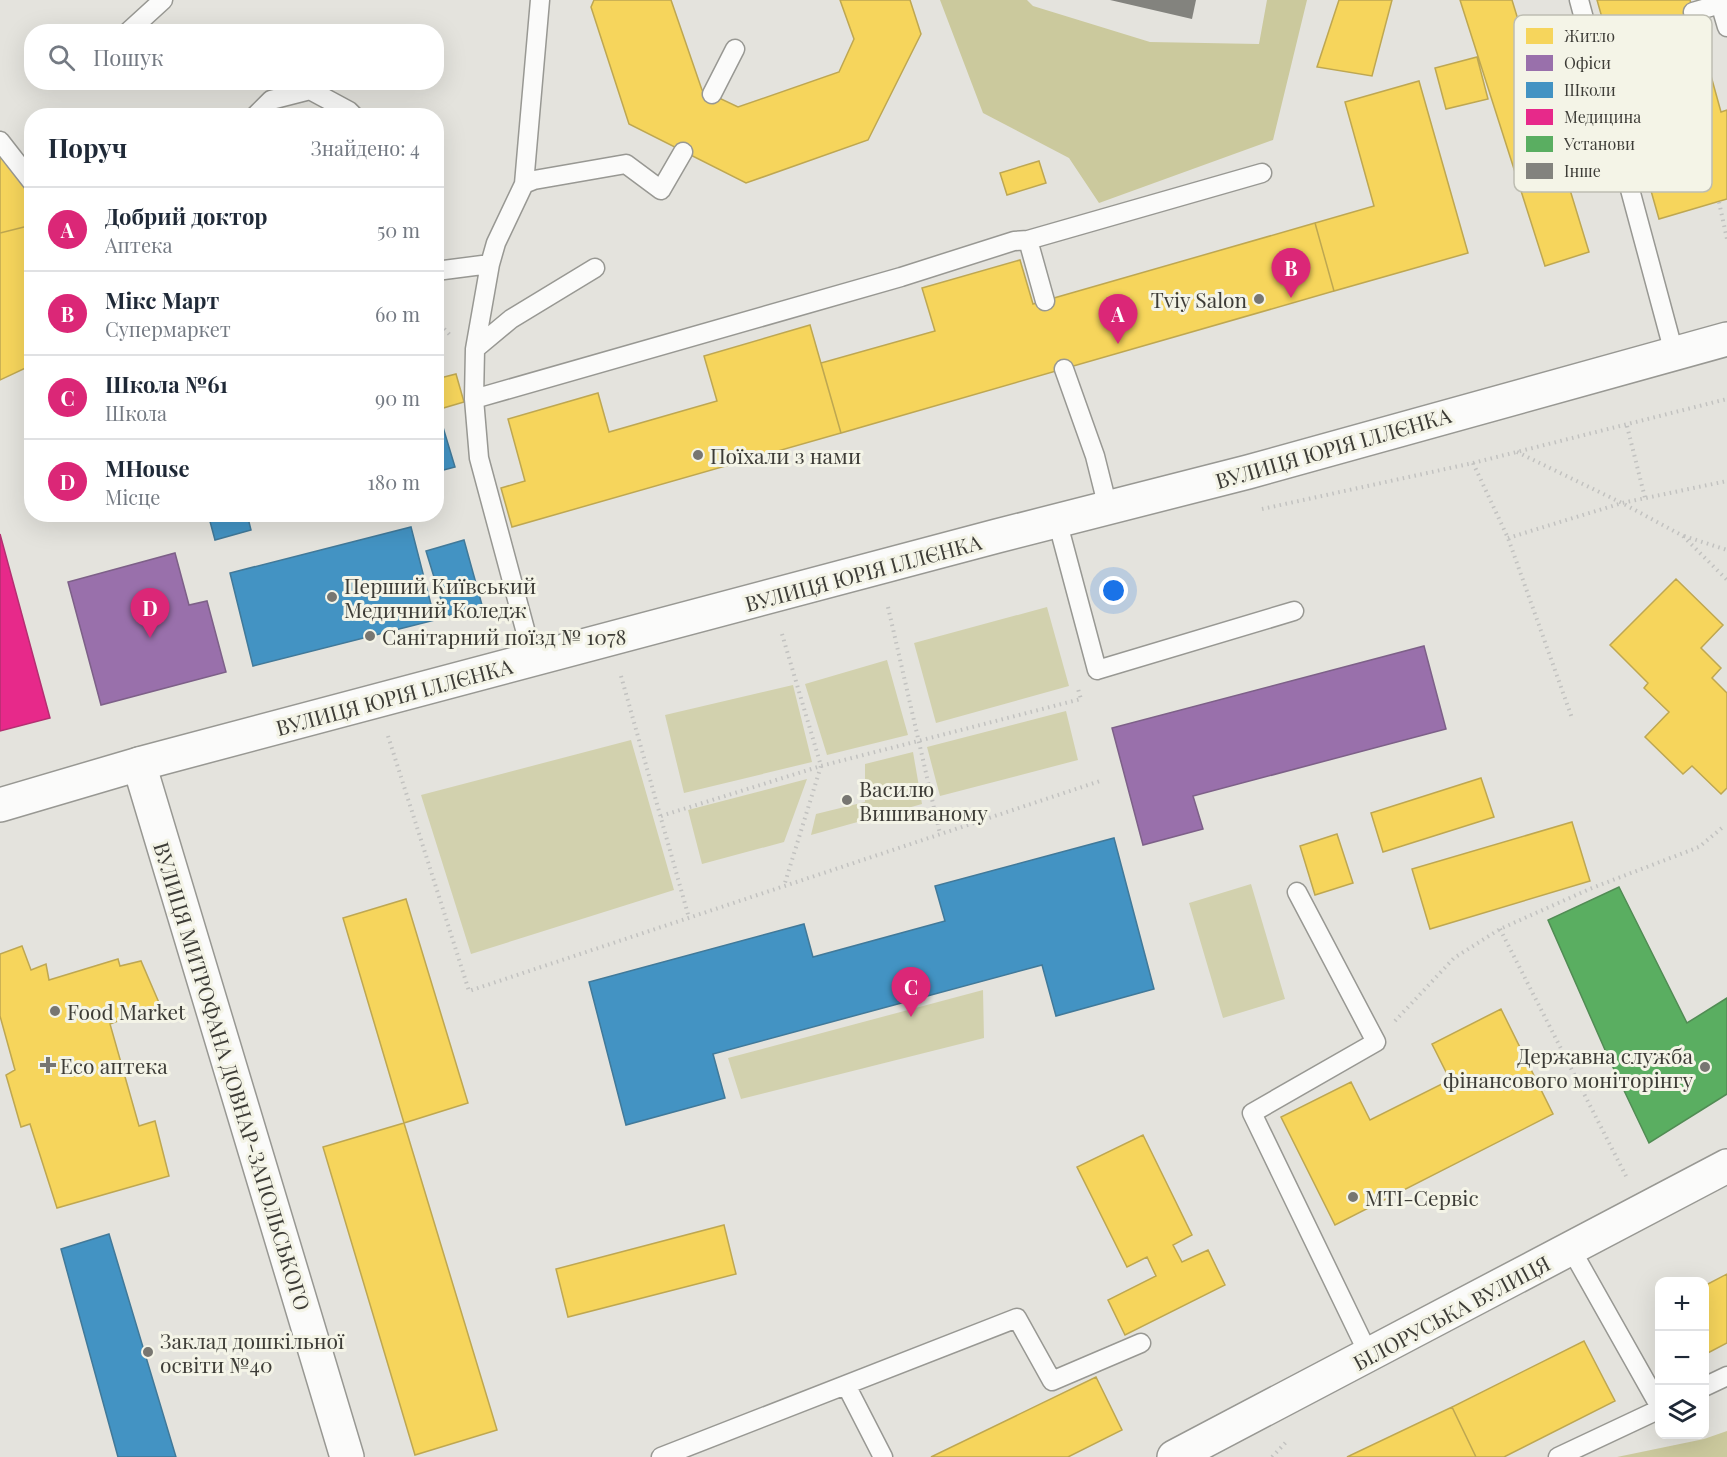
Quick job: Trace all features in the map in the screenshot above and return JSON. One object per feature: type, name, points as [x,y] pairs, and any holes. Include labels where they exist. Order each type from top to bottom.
[{"type":"main road","name":"ВУЛИЦЯ ЮРІЯ ІЛЛЄНКА","points":[[0,805],[139,764],[1057,520],[1248,472],[1727,339]]},
{"type":"main road","name":"ВУЛИЦЯ МИТРОФАНА ДОВНАР-ЗАПОЛЬСЬКОГО","points":[[139,764],[347,1457]]},
{"type":"main road","name":"БІЛОРУСЬКА ВУЛИЦЯ","points":[[1174,1457],[1727,1166]]},
{"type":"lane","points":[[137,24],[163,0]]},
{"type":"lane","points":[[533,659],[479,458],[474,399],[475,349],[490,264],[496,243],[524,184],[540,0]]},
{"type":"lane","points":[[1579,0],[1587,15]]},
{"type":"lane","points":[[1693,12],[1720,2],[1727,27]]},
{"type":"lane","points":[[712,94],[735,49]]},
{"type":"lane","points":[[263,108],[271,100],[310,90],[344,108]]},
{"type":"lane","points":[[0,141],[24,172]]},
{"type":"lane","points":[[524,184],[534,180],[626,164],[661,190],[683,152]]},
{"type":"lane","points":[[474,399],[901,278],[1014,241],[1028,240],[1262,173]]},
{"type":"lane","points":[[1636,192],[1674,353]]},
{"type":"lane","points":[[1028,240],[1045,301]]},
{"type":"lane","points":[[444,270],[490,264]]},
{"type":"lane","points":[[475,349],[511,319],[595,268]]},
{"type":"lane","points":[[1064,369],[1095,456],[1108,508]]},
{"type":"lane","points":[[1057,520],[1097,669],[1294,611]]},
{"type":"lane","points":[[1297,892],[1376,1042],[1252,1113],[1369,1355]]},
{"type":"lane","points":[[1571,1249],[1655,1401]]},
{"type":"lane","points":[[661,1457],[1017,1318],[1052,1381],[1141,1343]]},
{"type":"lane","points":[[1708,1385],[1727,1376]]},
{"type":"lane","points":[[846,1385],[883,1457]]},
{"type":"lane","points":[[1558,1457],[1655,1410]]},
{"type":"path","points":[[1719,202],[1727,239]]},
{"type":"path","points":[[1262,509],[1473,463],[1727,399]]},
{"type":"path","points":[[1627,426],[1645,498]]},
{"type":"path","points":[[1517,452],[1622,503],[1683,536],[1727,550]]},
{"type":"path","points":[[1473,463],[1508,538],[1572,718]]},
{"type":"path","points":[[1508,538],[1622,503],[1727,481]]},
{"type":"path","points":[[1683,536],[1727,580]]},
{"type":"path","points":[[888,607],[940,834]]},
{"type":"path","points":[[783,634],[822,766],[783,886]]},
{"type":"path","points":[[621,676],[689,918]]},
{"type":"path","points":[[661,816],[822,766],[1081,699]]},
{"type":"path","points":[[388,736],[469,991],[1103,780]]},
{"type":"path","points":[[1376,1042],[1454,958],[1500,929],[1592,888],[1699,847],[1723,827]]},
{"type":"path","points":[[1500,929],[1645,1211]]},
{"type":"path","points":[[1272,1457],[1288,1440]]},
{"type":"green space","points":[[1047,607],[1069,686],[936,723],[914,643]]},
{"type":"green space","points":[[887,660],[908,735],[827,755],[805,684]]},
{"type":"green space","points":[[793,685],[812,762],[684,793],[665,715]]},
{"type":"green space","points":[[1066,711],[1078,760],[940,796],[927,747]]},
{"type":"green space","points":[[631,740],[674,890],[471,954],[421,795]]},
{"type":"green space","points":[[913,752],[922,804],[811,835],[816,814],[865,802],[865,764]]},
{"type":"green space","points":[[807,779],[784,842],[702,864],[688,810]]},
{"type":"green space","points":[[1251,884],[1285,999],[1223,1018],[1189,903]]},
{"type":"green space","points":[[983,990],[984,1038],[741,1099],[728,1058]]},
{"type":"shaded area","points":[[940,0],[1027,0],[1033,6],[1150,42],[1259,44],[1267,0],[1307,0],[1273,140],[1099,203],[1069,158],[983,113]]},
{"type":"shaded area","points":[[1727,1431],[1727,1457],[1617,1457],[1709,1439]]},
{"type":"building: Житло","points":[[594,0],[671,0],[702,90],[738,107],[839,72],[854,39],[840,0],[910,0],[921,34],[868,140],[746,183],[629,124],[591,7]]},
{"type":"building: Житло","points":[[1339,0],[1392,0],[1372,76],[1317,67]]},
{"type":"building: Житло","points":[[1460,0],[1512,0],[1517,15],[1514,15],[1514,169]]},
{"type":"building: Житло","points":[[1597,0],[1690,0],[1694,15],[1601,15]]},
{"type":"building: Житло","points":[[1477,57],[1488,99],[1446,109],[1435,68]]},
{"type":"building: Житло","points":[[1712,79],[1721,112],[1727,110],[1727,199],[1659,219],[1651,192],[1712,192]]},
{"type":"building: Житло","points":[[1419,81],[1468,253],[1334,291],[1315,223],[1374,206],[1345,102]]},
{"type":"building: Житло","points":[[0,148],[24,186],[24,227],[0,233]]},
{"type":"building: Житло","points":[[1039,161],[1046,183],[1007,195],[1000,173]]},
{"type":"building: Житло","points":[[1521,192],[1571,192],[1589,252],[1545,266]]},
{"type":"building: Житло","points":[[1315,223],[1334,291],[841,433],[821,363],[935,331],[922,288],[1020,260],[1033,304]]},
{"type":"building: Житло","points":[[24,227],[24,369],[0,380],[0,233]]},
{"type":"building: Житло","points":[[810,325],[841,433],[512,527],[501,488],[525,481],[508,419],[598,393],[609,432],[717,401],[704,356]]},
{"type":"building: Житло","points":[[456,374],[464,402],[444,408],[444,377]]},
{"type":"building: Житло","points":[[1676,579],[1723,625],[1701,648],[1721,668],[1712,678],[1727,693],[1727,788],[1721,794],[1692,766],[1683,774],[1645,737],[1669,712],[1644,688],[1648,683],[1610,645]]},
{"type":"building: Житло","points":[[1481,778],[1494,817],[1383,852],[1371,813]]},
{"type":"building: Житло","points":[[1572,822],[1590,881],[1430,929],[1412,869]]},
{"type":"building: Житло","points":[[1337,834],[1353,883],[1315,895],[1300,846]]},
{"type":"building: Житло","points":[[406,899],[468,1103],[404,1123],[343,918]]},
{"type":"building: Житло","points":[[22,946],[31,970],[46,964],[49,980],[118,959],[120,966],[141,961],[160,1005],[110,1024],[139,1126],[155,1121],[169,1176],[57,1208],[30,1124],[21,1127],[6,1075],[15,1070],[0,1016],[0,954]]},
{"type":"building: Житло","points":[[1501,1009],[1553,1114],[1335,1225],[1281,1117],[1351,1082],[1370,1120],[1450,1080],[1432,1044]]},
{"type":"building: Житло","points":[[404,1123],[497,1430],[415,1455],[323,1147]]},
{"type":"building: Житло","points":[[1143,1135],[1192,1235],[1173,1245],[1182,1262],[1208,1250],[1225,1285],[1125,1335],[1108,1300],[1156,1276],[1147,1257],[1127,1267],[1077,1167]]},
{"type":"building: Житло","points":[[724,1225],[736,1274],[568,1317],[556,1269]]},
{"type":"building: Житло","points":[[1727,1274],[1727,1343],[1709,1352],[1709,1331],[1709,1283]]},
{"type":"building: Житло","points":[[1584,1341],[1615,1401],[1504,1457],[1476,1457],[1452,1407]]},
{"type":"building: Житло","points":[[1096,1377],[1122,1430],[1068,1457],[931,1457]]},
{"type":"building: Житло","points":[[1452,1407],[1476,1457],[1347,1457]]},
{"type":"building: Офіси","points":[[175,553],[189,605],[207,601],[226,672],[101,705],[68,582]]},
{"type":"building: Офіси","points":[[1424,646],[1446,729],[1193,796],[1203,829],[1143,845],[1112,728]]},
{"type":"building: Школи","points":[[444,431],[455,467],[444,470]]},
{"type":"building: Школи","points":[[210,522],[249,522],[251,530],[215,540]]},
{"type":"building: Школи","name":"Перший Київський Медичний Коледж","points":[[411,527],[435,620],[253,666],[230,573]]},
{"type":"building: Школи","points":[[464,540],[482,605],[446,616],[426,551]]},
{"type":"building: Школи","points":[[1114,838],[1154,989],[1056,1016],[1042,965],[713,1054],[725,1098],[626,1125],[589,982],[804,924],[813,957],[945,921],[935,886]]},
{"type":"building: Школи","points":[[109,1234],[176,1457],[118,1457],[61,1249]]},
{"type":"building: Медицина","points":[[0,534],[50,718],[0,731]]},
{"type":"building: Установи","points":[[1619,887],[1687,1023],[1727,998],[1727,1094],[1649,1143],[1548,920]]},
{"type":"building: Інше","points":[[1110,0],[1196,0],[1192,19]]},
{"type":"place","name":"Мікс Март","points":[[1291,298]]},
{"type":"place","name":"Tviy Salon","points":[[1259,299]]},
{"type":"place","name":"Добрий доктор","points":[[1118,344]]},
{"type":"place","name":"Поїхали з нами","points":[[698,455]]},
{"type":"place","name":"Перший Київський Медичний Коледж","points":[[332,597]]},
{"type":"place","name":"Санітарний поїзд № 1078","points":[[370,636]]},
{"type":"place","name":"MHouse","points":[[150,638]]},
{"type":"place","name":"Василю Вишиваному","points":[[847,800]]},
{"type":"place","name":"Food Market","points":[[55,1011]]},
{"type":"place","name":"Школа №61","points":[[911,1017]]},
{"type":"place","name":"Eco аптека","points":[[48,1065]]},
{"type":"place","name":"Державна служба фінансового моніторінгу","points":[[1705,1067]]},
{"type":"place","name":"МТІ-Сервіс","points":[[1353,1197]]},
{"type":"place","name":"Заклад дошкільної освіти №40","points":[[148,1352]]}]
